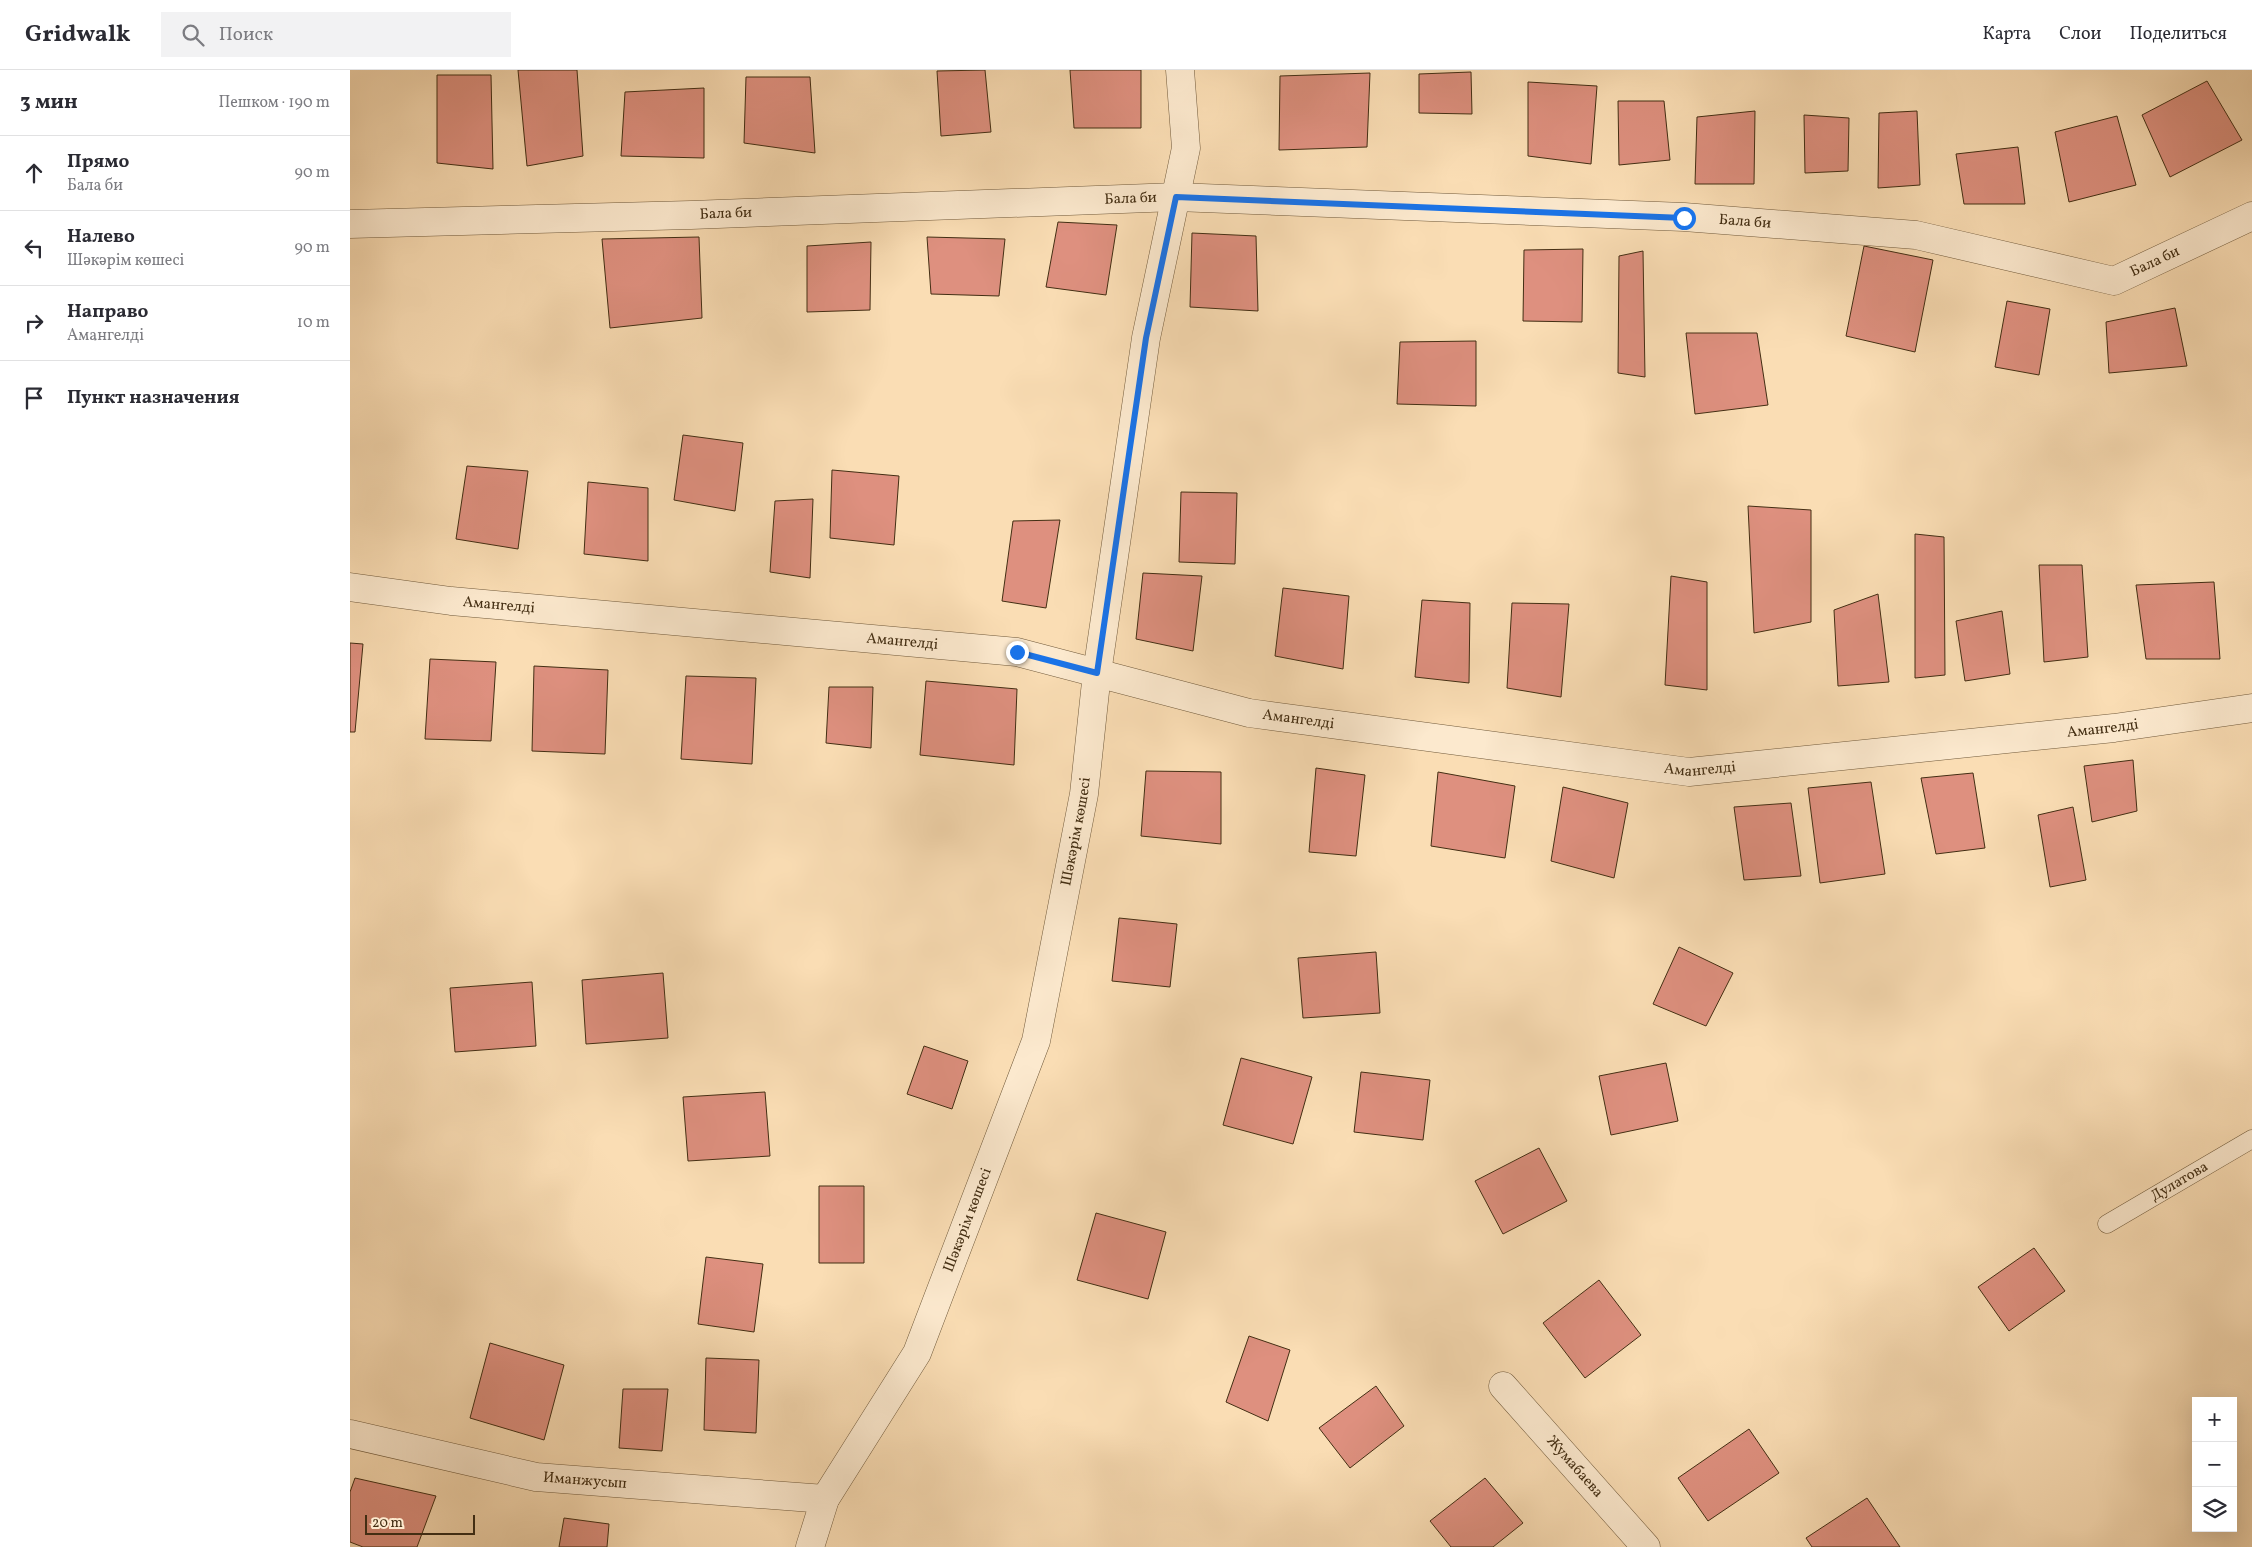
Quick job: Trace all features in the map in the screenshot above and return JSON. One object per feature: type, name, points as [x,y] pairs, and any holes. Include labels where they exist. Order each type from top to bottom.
[{"type":"street","name":"Шәкәрім көшесі","points":[[810,1547],[825,1499],[917,1353],[1036,1041],[1084,794],[1097,673],[1146,338],[1186,148],[1180,70]]},
{"type":"street","name":"Бала би","points":[[350,224],[691,215],[1176,197],[1684,218],[1916,235],[2114,281],[2252,216]]},
{"type":"street","name":"Амангелді","points":[[350,587],[451,601],[1017,652],[1249,713],[1689,772],[2114,728],[2252,708]]},
{"type":"street","name":"Жумабаева","points":[[1504,1386],[1646,1547]]},
{"type":"street","name":"Иманжусып","points":[[350,1434],[536,1477],[825,1499]]},
{"type":"lane","name":"Дулатова","points":[[2106,1224],[2252,1139]]},
{"type":"building","points":[[518,70],[577,70],[583,156],[527,166]]},
{"type":"building","points":[[985,70],[991,132],[941,136],[937,71]]},
{"type":"building","points":[[1070,70],[1141,70],[1141,128],[1074,128]]},
{"type":"building","points":[[1471,72],[1472,114],[1419,113],[1419,74]]},
{"type":"building","points":[[1370,73],[1367,147],[1279,150],[1280,76]]},
{"type":"building","points":[[437,75],[491,75],[493,169],[437,163]]},
{"type":"building","points":[[746,77],[810,77],[815,153],[744,143]]},
{"type":"building","points":[[2207,81],[2242,140],[2170,177],[2142,115]]},
{"type":"building","points":[[1528,82],[1597,86],[1591,164],[1528,156]]},
{"type":"building","points":[[704,88],[704,158],[621,156],[625,92]]},
{"type":"building","points":[[1618,101],[1664,101],[1670,160],[1619,165]]},
{"type":"building","points":[[1755,111],[1754,184],[1695,184],[1697,117]]},
{"type":"building","points":[[1917,111],[1920,185],[1878,188],[1879,113]]},
{"type":"building","points":[[1804,115],[1849,118],[1848,171],[1805,173]]},
{"type":"building","points":[[2117,116],[2136,185],[2069,202],[2055,132]]},
{"type":"building","points":[[2018,147],[2025,204],[1964,204],[1956,154]]},
{"type":"building","points":[[1058,222],[1117,225],[1106,295],[1046,287]]},
{"type":"building","points":[[1192,233],[1256,236],[1258,311],[1190,307]]},
{"type":"building","points":[[699,237],[702,318],[610,328],[602,239]]},
{"type":"building","points":[[927,237],[1005,239],[999,296],[931,294]]},
{"type":"building","points":[[871,242],[870,310],[807,312],[807,246]]},
{"type":"building","points":[[1864,246],[1933,260],[1915,352],[1846,336]]},
{"type":"building","points":[[1583,249],[1582,322],[1523,321],[1524,250]]},
{"type":"building","points":[[1643,251],[1645,377],[1618,373],[1619,256]]},
{"type":"building","points":[[2007,301],[2050,309],[2039,375],[1995,367]]},
{"type":"building","points":[[2175,308],[2187,366],[2109,373],[2106,322]]},
{"type":"building","points":[[1686,333],[1757,333],[1768,405],[1695,414]]},
{"type":"building","points":[[1476,341],[1476,406],[1397,404],[1400,342]]},
{"type":"building","points":[[683,435],[743,443],[735,511],[674,500]]},
{"type":"building","points":[[467,466],[528,471],[518,549],[456,539]]},
{"type":"building","points":[[832,470],[899,476],[894,545],[830,538]]},
{"type":"building","points":[[588,482],[648,488],[648,561],[584,554]]},
{"type":"building","points":[[1181,492],[1237,493],[1235,564],[1179,562]]},
{"type":"building","points":[[813,499],[810,578],[770,572],[775,501]]},
{"type":"building","points":[[1748,506],[1811,510],[1811,622],[1754,633]]},
{"type":"building","points":[[1060,520],[1046,608],[1002,601],[1013,521]]},
{"type":"building","points":[[1915,534],[1944,537],[1945,675],[1915,678]]},
{"type":"building","points":[[2039,565],[2082,565],[2088,657],[2044,662]]},
{"type":"building","points":[[1143,573],[1202,576],[1193,651],[1136,639]]},
{"type":"building","points":[[1671,576],[1707,582],[1707,690],[1665,685]]},
{"type":"building","points":[[2214,582],[2220,659],[2146,659],[2136,585]]},
{"type":"building","points":[[1283,588],[1349,596],[1343,669],[1275,656]]},
{"type":"building","points":[[1878,594],[1889,682],[1838,686],[1834,610]]},
{"type":"building","points":[[1422,600],[1470,603],[1469,683],[1415,677]]},
{"type":"building","points":[[1512,603],[1569,604],[1561,697],[1507,688]]},
{"type":"building","points":[[2002,611],[2010,674],[1965,681],[1956,621]]},
{"type":"building","points":[[350,643],[363,644],[355,732],[350,732]]},
{"type":"building","points":[[430,659],[496,662],[491,741],[425,739]]},
{"type":"building","points":[[534,666],[608,670],[605,754],[532,751]]},
{"type":"building","points":[[686,676],[756,678],[752,764],[681,759]]},
{"type":"building","points":[[926,681],[1017,689],[1014,765],[920,755]]},
{"type":"building","points":[[829,687],[873,687],[871,748],[826,743]]},
{"type":"building","points":[[2133,760],[2137,811],[2092,822],[2084,766]]},
{"type":"building","points":[[1316,768],[1365,775],[1356,856],[1309,852]]},
{"type":"building","points":[[1146,771],[1221,772],[1221,844],[1141,836]]},
{"type":"building","points":[[1438,772],[1515,786],[1505,858],[1431,846]]},
{"type":"building","points":[[1973,773],[1985,848],[1936,854],[1921,778]]},
{"type":"building","points":[[1871,782],[1885,874],[1820,883],[1808,788]]},
{"type":"building","points":[[1563,787],[1628,803],[1614,878],[1551,861]]},
{"type":"building","points":[[1791,803],[1801,876],[1744,880],[1734,807]]},
{"type":"building","points":[[2073,807],[2086,880],[2050,887],[2038,815]]},
{"type":"building","points":[[1119,918],[1177,924],[1170,987],[1112,981]]},
{"type":"building","points":[[1679,947],[1733,973],[1706,1026],[1653,1004]]},
{"type":"building","points":[[1376,952],[1380,1013],[1303,1018],[1298,958]]},
{"type":"building","points":[[663,973],[668,1038],[586,1044],[582,980]]},
{"type":"building","points":[[532,982],[536,1046],[455,1052],[450,988]]},
{"type":"building","points":[[924,1046],[968,1061],[952,1109],[907,1094]]},
{"type":"building","points":[[1241,1058],[1312,1077],[1293,1144],[1223,1125]]},
{"type":"building","points":[[1666,1063],[1678,1121],[1611,1135],[1599,1076]]},
{"type":"building","points":[[1361,1072],[1430,1080],[1423,1140],[1354,1132]]},
{"type":"building","points":[[765,1092],[770,1156],[688,1161],[683,1097]]},
{"type":"building","points":[[1539,1148],[1567,1201],[1503,1234],[1475,1181]]},
{"type":"building","points":[[819,1186],[864,1186],[864,1263],[819,1263]]},
{"type":"building","points":[[1096,1213],[1166,1232],[1148,1299],[1077,1280]]},
{"type":"building","points":[[2034,1248],[2065,1291],[2009,1331],[1978,1287]]},
{"type":"building","points":[[706,1257],[763,1264],[754,1332],[698,1324]]},
{"type":"building","points":[[1599,1280],[1641,1335],[1585,1378],[1543,1323]]},
{"type":"building","points":[[1249,1336],[1290,1350],[1268,1421],[1226,1402]]},
{"type":"building","points":[[490,1343],[564,1365],[544,1440],[470,1418]]},
{"type":"building","points":[[706,1358],[759,1360],[756,1433],[704,1430]]},
{"type":"building","points":[[1376,1386],[1404,1426],[1350,1468],[1319,1428]]},
{"type":"building","points":[[623,1389],[668,1389],[662,1451],[619,1448]]},
{"type":"building","points":[[1749,1429],[1779,1473],[1708,1521],[1678,1478]]},
{"type":"building","points":[[355,1478],[436,1496],[417,1547],[363,1547],[350,1542],[350,1492]]},
{"type":"building","points":[[1485,1478],[1523,1523],[1493,1547],[1451,1547],[1430,1521]]},
{"type":"building","points":[[1867,1498],[1900,1547],[1812,1547],[1806,1538]]},
{"type":"building","points":[[564,1518],[609,1524],[607,1547],[559,1547]]},
{"type":"route","points":[[1017,652],[1097,673],[1146,338],[1176,197],[1684,218]]}]
